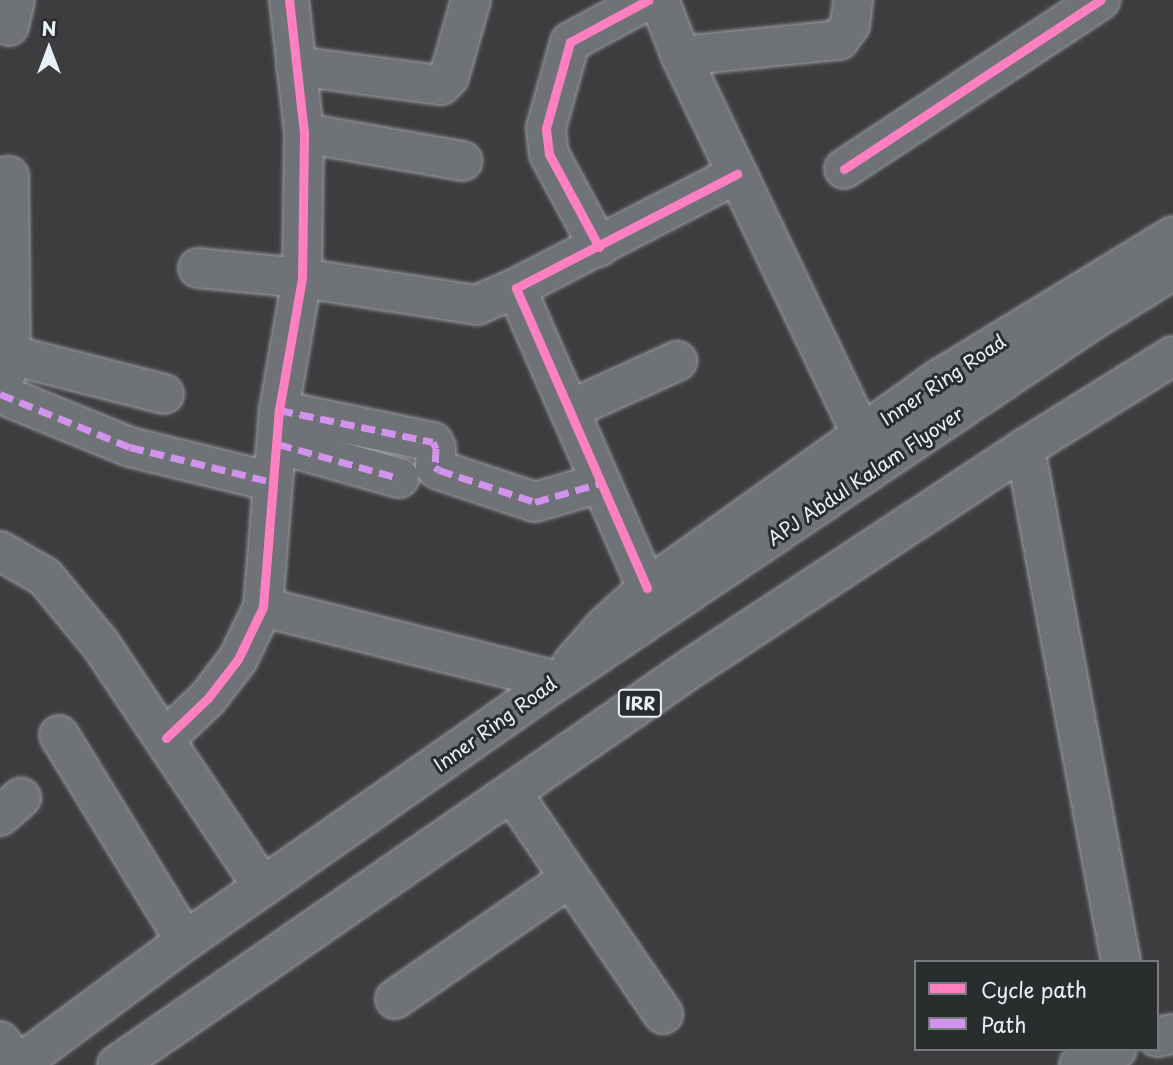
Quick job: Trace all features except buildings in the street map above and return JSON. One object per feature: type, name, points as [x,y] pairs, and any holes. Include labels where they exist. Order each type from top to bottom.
[{"type":"main road","points":[[166,738],[208,698],[238,659],[262,607],[278,427],[302,278],[304,133],[289,0]]},
{"type":"main road","points":[[296,66],[441,85],[449,77],[471,0]]},
{"type":"main road","points":[[599,247],[549,154],[546,128],[570,41],[648,0]]},
{"type":"main road","points":[[659,0],[681,56],[862,435]]},
{"type":"main road","points":[[681,56],[839,40],[850,25],[853,0]]},
{"type":"main road","points":[[844,169],[1100,0]]},
{"type":"main road","points":[[304,133],[463,161]]},
{"type":"main road","points":[[198,268],[302,278],[477,305],[599,247],[737,174]]},
{"type":"main road","points":[[0,177],[9,176],[11,355],[0,394],[130,447],[272,482]]},
{"type":"main road","name":"Inner Ring Road","points":[[18,1065],[185,941],[557,681],[605,626],[647,588],[939,379],[1173,236]]},
{"type":"main road","name":"APJ Abdul Kalam Flyover","points":[[557,681],[1097,317],[1173,270]]},
{"type":"main road","points":[[516,288],[647,588]]},
{"type":"main road","points":[[11,355],[164,394]]},
{"type":"main road","name":"IRR","points":[[117,1065],[690,669],[1025,448],[1173,356]]},
{"type":"main road","points":[[569,410],[677,361]]},
{"type":"main road","points":[[278,427],[399,478]]},
{"type":"main road","points":[[278,427],[433,442],[436,448],[435,467],[439,470],[535,502],[601,483]]},
{"type":"main road","points":[[1025,448],[1121,960]]},
{"type":"main road","points":[[0,551],[45,577],[101,645],[166,738],[263,887]]},
{"type":"main road","points":[[262,607],[557,681]]},
{"type":"main road","points":[[59,735],[185,941]]},
{"type":"main road","points":[[512,793],[663,1014]]},
{"type":"main road","points":[[395,999],[570,878]]},
{"type":"main road","points":[[0,1041],[18,1065]]},
{"type":"main road","points":[[1079,1065],[1112,1051]]},
{"type":"marked path","points":[[0,394],[130,447],[272,482]]},
{"type":"marked path","points":[[279,410],[433,442],[436,448],[435,467],[439,470],[535,502],[601,483]]},
{"type":"marked path","points":[[278,444],[399,478]]},
{"type":"cycle path","points":[[166,738],[208,698],[238,659],[263,607],[279,410],[302,278],[304,133],[289,0]]},
{"type":"cycle path","points":[[599,247],[549,154],[546,128],[570,42],[648,0]]},
{"type":"cycle path","points":[[844,169],[1100,0]]},
{"type":"cycle path","points":[[647,588],[516,288],[737,174]]}]
